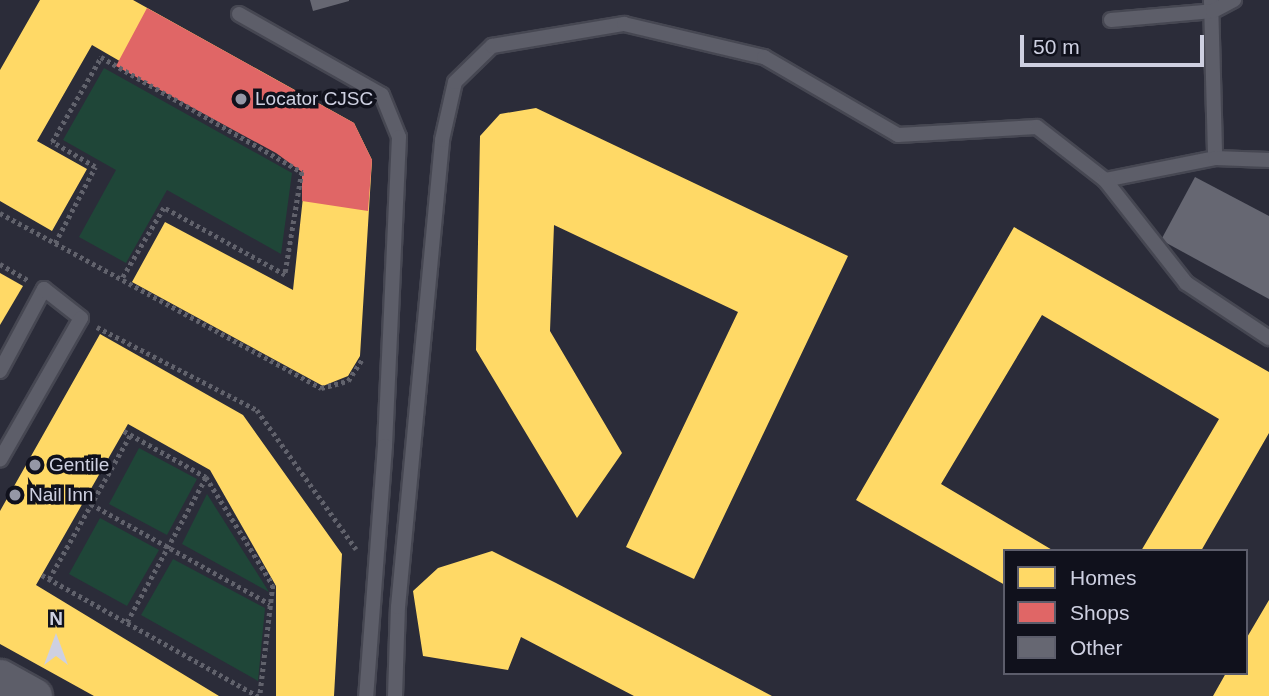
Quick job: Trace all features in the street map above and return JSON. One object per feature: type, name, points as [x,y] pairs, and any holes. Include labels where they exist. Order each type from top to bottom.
[{"type":"street","points":[[0,677],[34,696]]},
{"type":"street","points":[[0,692],[6,696]]},
{"type":"lane","points":[[1111,20],[1212,6],[1234,0]]},
{"type":"lane","points":[[1212,6],[1215,158]]},
{"type":"lane","points":[[239,14],[382,96],[399,137],[385,446],[366,696]]},
{"type":"lane","points":[[395,696],[399,594],[442,140],[455,82],[492,46],[624,24],[764,58],[898,135],[1037,127],[1105,180],[1186,283],[1269,338]]},
{"type":"lane","points":[[1105,180],[1215,158],[1269,160]]},
{"type":"lane","points":[[0,371],[44,289],[81,318],[0,460]]},
{"type":"path","points":[[55,243],[95,167],[52,142],[101,58],[302,172],[285,275],[164,208],[122,279]]},
{"type":"path","points":[[0,213],[321,388],[348,381],[363,358]]},
{"type":"path","points":[[0,264],[44,289]]},
{"type":"path","points":[[81,318],[257,410],[356,544],[355,558]]},
{"type":"path","points":[[42,575],[259,696],[273,585],[206,477],[124,431]]},
{"type":"path","points":[[49,579],[130,435]]},
{"type":"path","points":[[127,622],[206,477]]},
{"type":"path","points":[[91,504],[270,604]]},
{"type":"green space","points":[[104,68],[292,173],[281,254],[167,190],[126,263],[79,237],[116,170],[63,140]]},
{"type":"green space","points":[[139,448],[197,479],[167,535],[109,504]]},
{"type":"green space","points":[[207,494],[269,592],[182,544]]},
{"type":"green space","points":[[100,518],[159,550],[127,606],[69,574]]},
{"type":"green space","points":[[173,559],[265,608],[258,681],[141,615]]},
{"type":"building: Homes","points":[[40,0],[133,0],[354,123],[372,160],[360,356],[348,376],[323,386],[132,282],[165,222],[293,290],[306,169],[92,45],[37,141],[87,169],[52,231],[0,201],[0,70]]},
{"type":"building: Homes","points":[[536,108],[848,256],[694,579],[626,547],[738,312],[554,225],[550,331],[622,453],[577,518],[476,350],[480,136],[500,114]]},
{"type":"building: Homes","points":[[1014,227],[1269,372],[1269,433],[1202,549],[1142,549],[1219,419],[1042,315],[941,484],[1051,549],[1003,549],[1003,584],[856,500]]},
{"type":"building: Homes","points":[[0,273],[23,286],[0,325]]},
{"type":"building: Homes","points":[[100,334],[243,415],[342,554],[334,696],[276,696],[276,586],[210,470],[128,424],[36,585],[219,696],[94,696],[0,644],[0,511]]},
{"type":"building: Homes","points":[[492,551],[772,696],[634,696],[521,637],[508,670],[423,656],[413,591],[438,568]]},
{"type":"building: Homes","points":[[1269,600],[1269,696],[1213,696],[1225,675],[1248,675],[1248,636]]},
{"type":"building: Shops","name":"Locator CJSC","points":[[147,8],[354,123],[372,160],[368,211],[302,201],[302,172],[276,153],[116,66]]},
{"type":"building: Other","points":[[310,0],[349,0],[349,1],[313,11]]},
{"type":"building: Other","points":[[1195,177],[1269,216],[1269,299],[1161,240]]},
{"type":"place","name":"Locator CJSC","points":[[241,99]]},
{"type":"place","name":"Gentile","points":[[35,465]]},
{"type":"place","name":"Nail Inn","points":[[15,495]]}]
